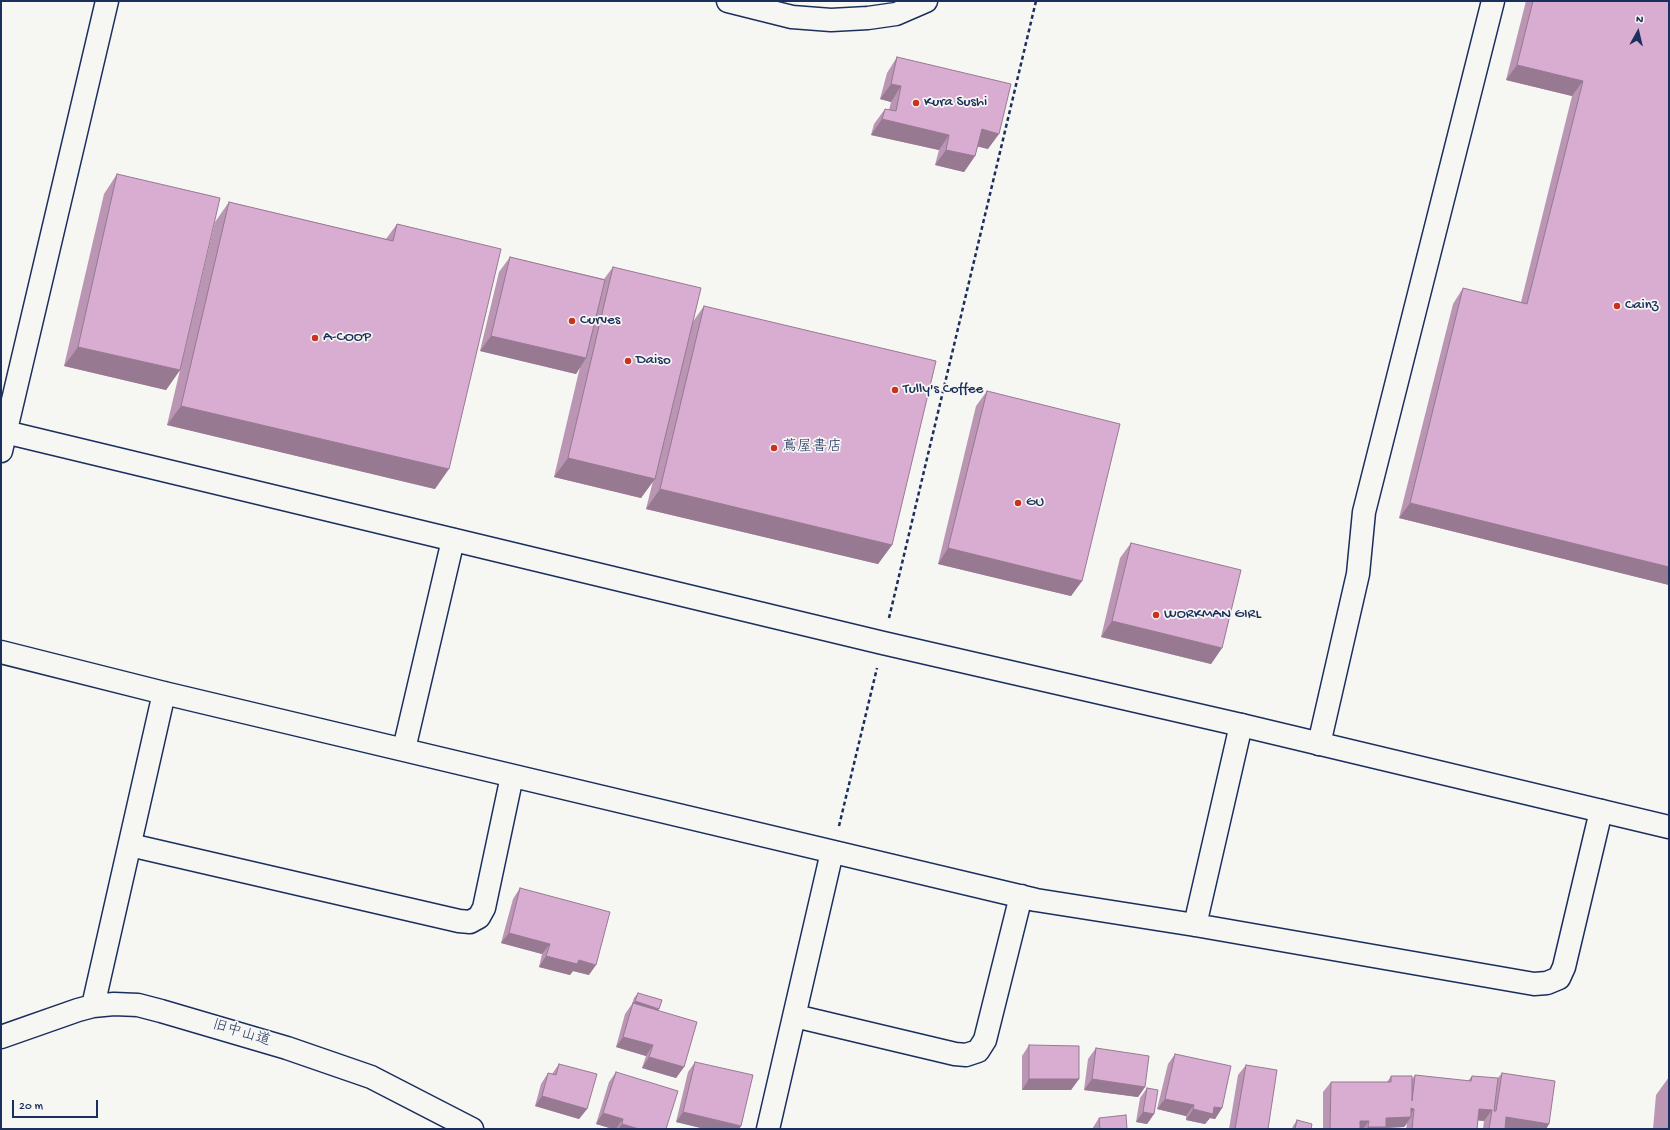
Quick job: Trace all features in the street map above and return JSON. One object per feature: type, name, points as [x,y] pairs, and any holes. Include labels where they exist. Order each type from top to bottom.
[{"type":"street","points":[[107,1],[3,442],[453,540],[883,643],[1241,725],[1669,827]]},
{"type":"street","points":[[728,1],[792,17],[831,20],[868,18],[896,14],[926,1]]},
{"type":"street","points":[[1319,744],[1358,574],[1364,512],[1493,1]]},
{"type":"street","points":[[404,750],[453,540]]},
{"type":"street","points":[[1,652],[512,776],[1021,896],[1534,984],[1547,983],[1559,978],[1564,967],[1601,811]]},
{"type":"street","points":[[93,1006],[164,692]]},
{"type":"street","points":[[1195,925],[1241,725]]},
{"type":"street","points":[[130,845],[459,921],[470,922],[479,917],[484,908],[512,776]]},
{"type":"street","points":[[768,1129],[832,852]]},
{"type":"street","points":[[795,1016],[954,1054],[966,1055],[978,1051],[985,1040],[1021,896]]},
{"type":"street","name":"旧中山道","points":[[1,1037],[93,1006],[114,1004],[138,1005],[287,1048],[371,1077],[472,1129]]},
{"type":"path","points":[[832,852],[1036,1]]},
{"type":"building","points":[[1533,1],[1669,1],[1669,567],[1410,503],[1463,288],[1527,304],[1583,81],[1517,65]]},
{"type":"building","points":[[897,57],[1011,84],[999,134],[982,129],[975,156],[946,150],[949,135],[882,119],[885,109],[896,111],[901,86],[891,84]]},
{"type":"building","points":[[117,174],[220,198],[180,370],[78,347]]},
{"type":"building","points":[[229,202],[393,241],[397,224],[501,249],[449,469],[181,406]]},
{"type":"building","points":[[510,257],[605,280],[586,358],[491,336]]},
{"type":"building","points":[[613,267],[701,288],[655,479],[568,458]]},
{"type":"building","points":[[704,306],[936,361],[892,545],[660,489]]},
{"type":"building","points":[[987,391],[1120,424],[1082,581],[948,548]]},
{"type":"building","points":[[1131,543],[1241,570],[1222,648],[1112,621]]},
{"type":"building","points":[[520,888],[610,912],[596,965],[579,960],[577,964],[546,956],[550,944],[509,933]]},
{"type":"building","points":[[638,993],[662,1000],[659,1009],[635,1001]]},
{"type":"building","points":[[633,1003],[697,1022],[684,1067],[649,1057],[653,1045],[623,1037]]},
{"type":"building","points":[[1029,1045],[1079,1046],[1079,1079],[1029,1079]]},
{"type":"building","points":[[1096,1048],[1149,1056],[1145,1087],[1092,1079]]},
{"type":"building","points":[[1175,1054],[1231,1066],[1222,1108],[1214,1107],[1213,1114],[1193,1109],[1194,1105],[1165,1099]]},
{"type":"building","points":[[695,1062],[753,1075],[741,1126],[683,1112]]},
{"type":"building","points":[[559,1064],[597,1074],[587,1109],[542,1096],[548,1073],[556,1075]]},
{"type":"building","points":[[1246,1065],[1277,1070],[1268,1129],[1235,1129]]},
{"type":"building","points":[[616,1072],[678,1091],[666,1129],[639,1129],[622,1124],[623,1119],[603,1113]]},
{"type":"building","points":[[1502,1073],[1555,1081],[1549,1124],[1506,1117],[1505,1129],[1489,1129],[1492,1110],[1479,1109],[1477,1129],[1412,1129],[1414,1109],[1411,1108],[1411,1117],[1386,1118],[1386,1127],[1368,1127],[1369,1121],[1360,1121],[1360,1129],[1330,1129],[1331,1082],[1391,1082],[1391,1076],[1412,1076],[1412,1101],[1415,1075],[1471,1081],[1472,1076],[1498,1078],[1494,1111],[1496,1111]]},
{"type":"building","points":[[1147,1088],[1158,1090],[1154,1114],[1143,1112]]},
{"type":"building","points":[[1126,1115],[1127,1129],[1100,1129],[1099,1118]]},
{"type":"building","points":[[1297,1120],[1312,1124],[1311,1129],[1295,1129]]},
{"type":"place","name":"Kura Sushi","points":[[916,103]]},
{"type":"place","name":"Cainz","points":[[1617,306]]},
{"type":"place","name":"Curves","points":[[572,321]]},
{"type":"place","name":"A-COOP","points":[[315,338]]},
{"type":"place","name":"Daiso","points":[[628,361]]},
{"type":"place","name":"Tully's Coffee","points":[[895,390]]},
{"type":"place","name":"蔦屋書店","points":[[774,448]]},
{"type":"place","name":"GU","points":[[1018,503]]},
{"type":"place","name":"WORKMAN GIRL","points":[[1156,615]]}]
